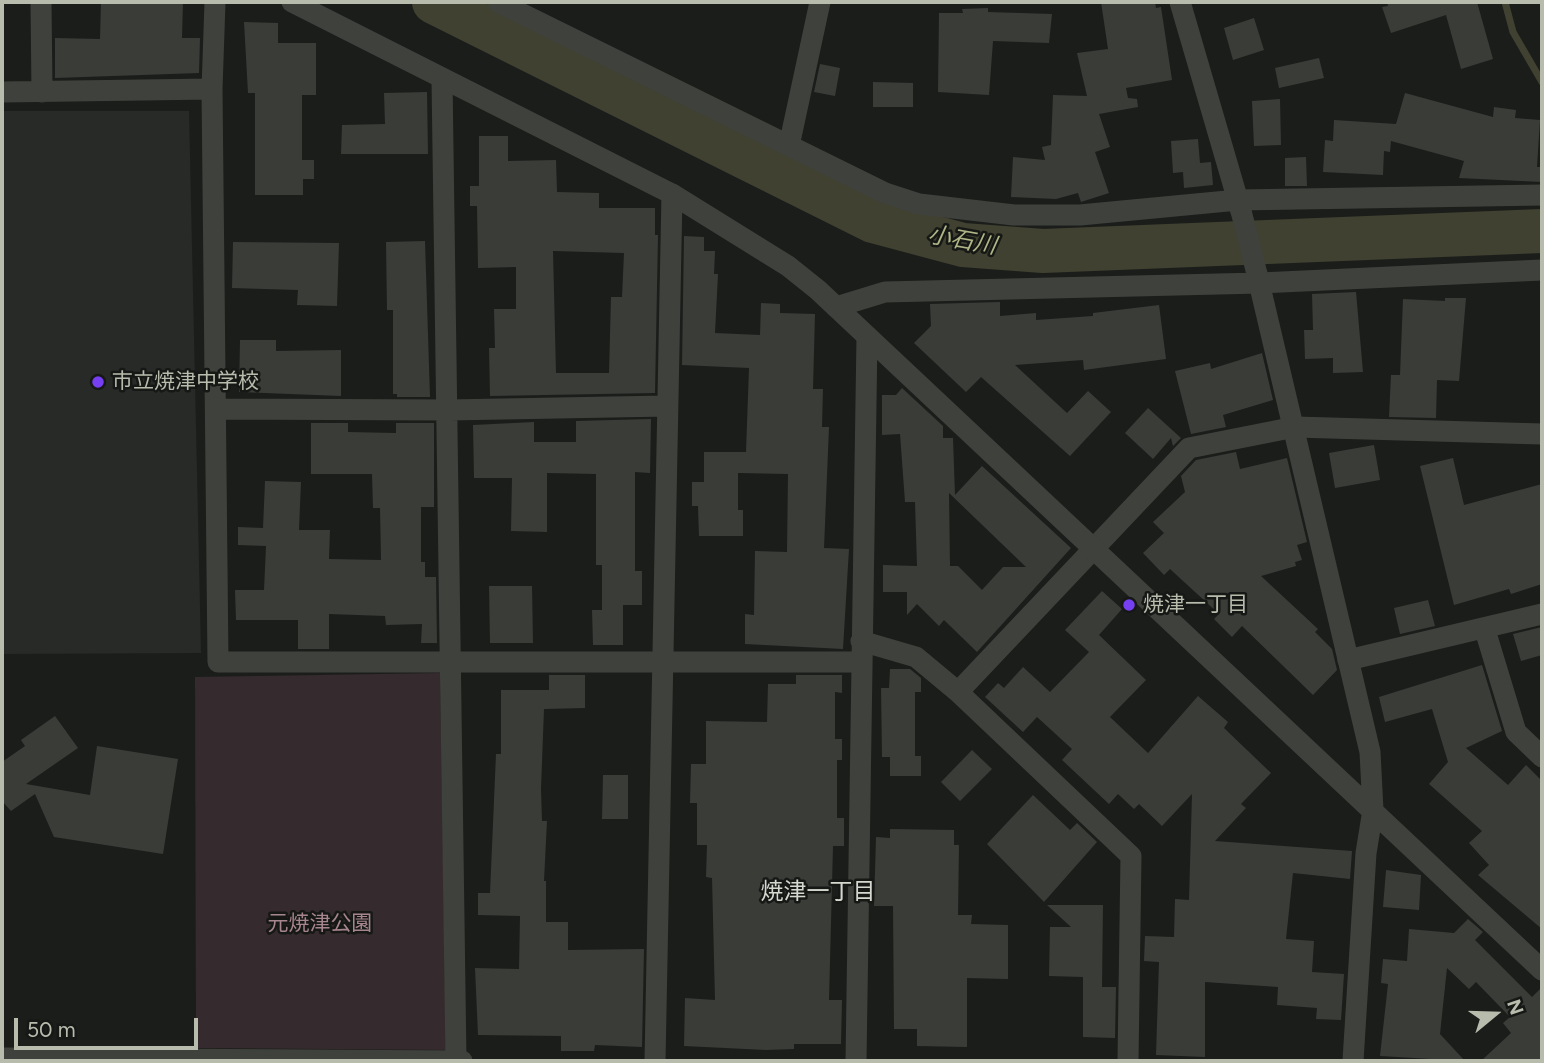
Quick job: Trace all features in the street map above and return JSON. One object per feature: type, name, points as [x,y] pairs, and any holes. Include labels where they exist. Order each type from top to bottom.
[{"type":"street","points":[[41,2],[42,92]]},
{"type":"street","points":[[215,2],[212,89],[218,662],[662,663],[861,652],[916,657],[958,692],[1131,856],[1128,1061]]},
{"type":"street","points":[[292,2],[672,194],[766,251],[836,307],[1542,970]]},
{"type":"street","points":[[789,146],[820,2]]},
{"type":"street","points":[[1180,2],[1259,278],[1370,752],[1373,810],[1366,853],[1353,1061]]},
{"type":"street","points":[[504,3],[885,193],[951,210],[1080,215],[1239,206],[1542,195]]},
{"type":"street","points":[[442,79],[456,1061]]},
{"type":"street","points":[[2,92],[212,89]]},
{"type":"street","points":[[655,1061],[672,194]]},
{"type":"street","points":[[836,307],[885,292],[1542,270]]},
{"type":"street","points":[[856,1061],[867,336]]},
{"type":"street","points":[[216,409],[448,410],[667,406]]},
{"type":"street","points":[[958,692],[1189,448],[1295,427],[1542,434]]},
{"type":"street","points":[[1348,660],[1485,630],[1542,614]]},
{"type":"street","points":[[1485,630],[1516,732],[1542,757]]},
{"type":"street","points":[[2,1058],[462,1061]]},
{"type":"shaded area","name":"市立焼津中学校","points":[[2,111],[189,111],[201,653],[2,654]]},
{"type":"green space","name":"元焼津公園","points":[[440,673],[446,1050],[196,1048],[195,677]]},
{"type":"building","points":[[101,2],[183,2],[182,38],[200,38],[199,73],[55,78],[55,38],[100,39]]},
{"type":"building","points":[[1101,2],[1155,2],[1156,8],[1161,7],[1172,80],[1126,88],[1128,98],[1137,99],[1138,107],[1099,114],[1110,147],[1095,152],[1109,193],[1081,202],[1078,193],[1056,199],[1011,197],[1013,157],[1045,160],[1042,147],[1051,145],[1053,95],[1087,96],[1077,53],[1108,49]]},
{"type":"building","points":[[1387,2],[1477,2],[1493,59],[1461,69],[1446,15],[1391,33],[1382,7],[1388,6]]},
{"type":"building","points":[[988,8],[988,12],[1052,14],[1049,43],[993,41],[989,95],[938,92],[939,13],[963,13],[962,9]]},
{"type":"building","points":[[1254,18],[1264,50],[1233,60],[1224,28]]},
{"type":"building","points":[[244,22],[278,23],[278,43],[316,43],[316,95],[302,95],[302,160],[314,160],[314,179],[303,179],[303,195],[255,195],[255,93],[248,93]]},
{"type":"building","points":[[1319,58],[1324,78],[1279,88],[1275,68]]},
{"type":"building","points":[[820,64],[840,68],[835,96],[814,92]]},
{"type":"building","points":[[873,82],[913,83],[913,107],[873,107]]},
{"type":"building","points":[[427,92],[428,154],[341,154],[342,125],[385,124],[384,93]]},
{"type":"building","points":[[1405,93],[1493,117],[1494,107],[1516,110],[1515,118],[1540,120],[1537,167],[1542,167],[1542,182],[1459,178],[1464,161],[1391,141],[1390,152],[1384,151],[1383,175],[1323,172],[1325,140],[1333,141],[1334,120],[1396,124]]},
{"type":"building","points":[[1280,99],[1281,145],[1254,146],[1252,101]]},
{"type":"building","points":[[479,136],[508,136],[508,161],[556,160],[557,192],[599,193],[599,208],[655,208],[655,235],[658,235],[655,393],[490,396],[489,348],[495,348],[494,309],[516,309],[516,267],[478,268],[477,206],[470,206],[470,186],[479,186]],"holes":[[[553,251],[624,253],[622,297],[611,297],[609,373],[556,373]]]},
{"type":"building","points":[[1198,139],[1200,163],[1211,162],[1213,185],[1184,188],[1183,172],[1173,173],[1171,141]]},
{"type":"building","points":[[1306,157],[1307,186],[1285,186],[1285,158]]},
{"type":"building","points":[[684,236],[704,237],[704,251],[715,251],[714,274],[718,274],[715,333],[760,335],[761,303],[780,304],[780,313],[815,314],[813,389],[823,389],[822,427],[829,427],[824,548],[849,549],[843,649],[745,644],[745,614],[754,615],[755,551],[787,552],[788,474],[738,473],[738,510],[743,510],[743,536],[699,536],[698,506],[692,506],[692,482],[704,482],[704,452],[746,452],[749,368],[682,365]]},
{"type":"building","points":[[425,241],[430,397],[397,397],[397,394],[393,394],[393,310],[387,310],[386,242]]},
{"type":"building","points":[[233,242],[339,243],[337,306],[297,305],[298,290],[232,288]]},
{"type":"building","points":[[1356,292],[1363,372],[1333,373],[1333,358],[1305,359],[1304,330],[1313,330],[1312,294]]},
{"type":"building","points":[[1445,298],[1466,298],[1459,381],[1437,380],[1436,418],[1389,417],[1391,375],[1400,375],[1403,299],[1445,301]]},
{"type":"building","points":[[1000,302],[1000,316],[1036,313],[1036,320],[1093,316],[1093,313],[1159,305],[1166,359],[1084,370],[1083,360],[1015,365],[1067,413],[1088,391],[1111,412],[1070,456],[981,377],[966,392],[914,343],[931,326],[930,304]]},
{"type":"building","points":[[240,340],[276,340],[276,351],[341,350],[341,396],[239,392]]},
{"type":"building","points":[[1262,353],[1273,400],[1223,415],[1226,427],[1191,434],[1175,371],[1210,363],[1211,369]]},
{"type":"building","points":[[902,388],[943,426],[943,438],[953,438],[955,495],[982,466],[1071,548],[977,652],[944,620],[939,626],[917,604],[907,615],[907,592],[883,592],[883,565],[917,566],[915,502],[905,502],[900,434],[882,435],[882,395],[896,395]],"holes":[[[949,493],[1026,567],[1003,567],[982,590],[958,566],[950,566]]]},
{"type":"building","points":[[1148,408],[1181,438],[1173,446],[1171,438],[1153,459],[1125,433]]},
{"type":"building","points":[[651,419],[650,473],[635,472],[635,571],[642,571],[642,605],[623,605],[623,645],[593,645],[592,610],[602,610],[602,565],[596,565],[596,474],[547,473],[547,532],[511,531],[512,478],[474,478],[473,425],[534,422],[534,442],[576,442],[576,421]]},
{"type":"building","points":[[311,423],[348,423],[348,432],[396,433],[396,423],[434,423],[434,507],[421,507],[421,562],[425,562],[425,577],[436,577],[437,643],[421,643],[422,624],[386,625],[385,616],[329,614],[329,649],[298,649],[298,620],[236,620],[235,590],[264,590],[266,546],[238,545],[238,527],[263,528],[265,481],[301,482],[299,530],[330,530],[329,559],[381,560],[380,508],[373,508],[372,474],[311,474]]},
{"type":"building","points":[[1374,445],[1380,480],[1335,488],[1329,453]]},
{"type":"building","points":[[1236,452],[1240,469],[1287,458],[1307,542],[1297,545],[1302,560],[1295,562],[1296,566],[1261,576],[1318,629],[1315,632],[1332,649],[1337,670],[1313,695],[1242,626],[1232,637],[1214,619],[1219,614],[1170,569],[1164,575],[1143,553],[1164,533],[1153,522],[1185,492],[1181,476],[1196,460]]},
{"type":"building","points":[[1453,458],[1464,505],[1542,484],[1542,584],[1511,594],[1509,589],[1454,605],[1420,466]]},
{"type":"building","points":[[489,586],[532,586],[533,643],[490,643]]},
{"type":"building","points":[[1102,591],[1122,609],[1099,635],[1146,680],[1110,717],[1148,753],[1198,696],[1228,722],[1224,728],[1271,773],[1241,804],[1246,808],[1215,841],[1352,851],[1350,879],[1293,873],[1286,939],[1314,941],[1312,972],[1344,974],[1341,1020],[1316,1019],[1317,1008],[1277,1005],[1278,987],[1205,982],[1205,1057],[1156,1055],[1159,962],[1144,961],[1145,936],[1174,937],[1175,899],[1189,900],[1192,794],[1162,826],[1139,804],[1134,809],[1118,794],[1109,804],[1062,760],[1072,749],[1037,717],[1023,732],[985,697],[998,683],[1004,688],[1023,667],[1050,692],[1089,652],[1065,630]]},
{"type":"building","points":[[1428,600],[1435,626],[1400,634],[1394,608]]},
{"type":"building","points":[[1542,627],[1542,655],[1521,661],[1513,634]]},
{"type":"building","points":[[1482,665],[1502,731],[1466,748],[1508,785],[1526,765],[1542,781],[1542,929],[1478,875],[1489,865],[1469,843],[1482,831],[1429,784],[1448,762],[1432,709],[1385,722],[1379,697]]},
{"type":"building","points":[[890,669],[910,669],[921,678],[921,692],[915,692],[915,756],[921,756],[921,776],[890,776],[890,757],[882,757],[881,688],[889,688]]},
{"type":"building","points":[[549,675],[585,675],[585,708],[544,709],[541,789],[542,821],[547,821],[544,881],[546,922],[568,922],[568,950],[644,949],[642,1047],[595,1045],[594,1051],[561,1051],[561,1036],[478,1035],[475,968],[519,969],[520,916],[478,915],[478,893],[490,893],[496,754],[501,754],[501,690],[549,690]]},
{"type":"building","points":[[796,675],[842,675],[842,693],[835,692],[835,739],[842,739],[842,760],[837,760],[837,818],[844,818],[844,846],[833,846],[829,1000],[842,1000],[841,1044],[794,1044],[794,1049],[766,1050],[684,1046],[685,998],[715,1000],[712,878],[706,877],[707,845],[697,845],[697,803],[690,803],[691,764],[706,764],[706,721],[767,722],[768,684],[796,684]]},
{"type":"building","points":[[55,716],[78,748],[26,784],[90,795],[97,746],[178,759],[163,854],[54,837],[35,794],[11,811],[2,801],[2,762],[25,746],[21,740]]},
{"type":"building","points":[[972,750],[992,769],[960,801],[941,782]]},
{"type":"building","points":[[603,775],[628,775],[628,819],[602,819]]},
{"type":"building","points":[[1033,795],[1070,830],[1077,823],[1097,842],[1044,902],[987,844]]},
{"type":"building","points":[[890,829],[954,830],[954,845],[959,845],[958,915],[972,915],[971,924],[1008,925],[1008,979],[967,978],[967,1047],[917,1046],[917,1029],[894,1029],[893,906],[874,906],[876,837],[890,838]]},
{"type":"building","points":[[1386,870],[1421,875],[1419,910],[1383,907]]},
{"type":"building","points":[[1047,905],[1103,905],[1102,987],[1116,987],[1115,1038],[1083,1037],[1083,977],[1049,976],[1050,927],[1071,927]]},
{"type":"building","points":[[1468,919],[1483,932],[1475,940],[1532,997],[1542,987],[1542,1061],[1481,1061],[1511,1033],[1503,1023],[1510,1017],[1476,982],[1469,989],[1447,968],[1440,1034],[1465,1061],[1380,1056],[1388,984],[1381,983],[1383,959],[1407,961],[1409,929],[1454,933]]},
{"type":"waterway","name":"小石川","points":[[434,2],[873,221],[963,245],[1043,251],[1542,231]]},
{"type":"waterway","points":[[1505,2],[1513,32],[1542,82]]},
{"type":"place","name":"市立焼津中学校","points":[[98,382]]},
{"type":"place","name":"焼津一丁目","points":[[1129,605]]},
{"type":"district","name":"焼津一丁目","points":[[818,892]]}]
